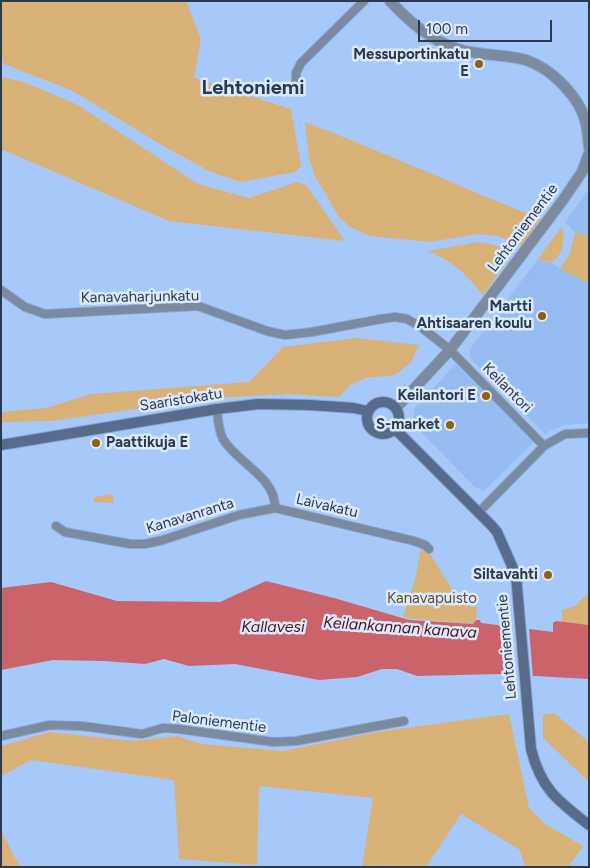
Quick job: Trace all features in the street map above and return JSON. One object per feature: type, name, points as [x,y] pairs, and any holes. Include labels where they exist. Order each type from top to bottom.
[{"type":"main road","points":[[383,401],[392,404],[396,408],[399,421],[395,429],[387,434],[378,434],[368,425],[366,420],[367,411],[374,404],[383,401]]},
{"type":"main road","name":"Saaristokatu","points":[[1,444],[217,408],[267,404],[336,407],[367,411]]},
{"type":"main road","name":"Lehtoniementie","points":[[395,429],[479,512],[496,532],[516,574],[531,749],[536,769],[546,788],[565,807],[589,825]]},
{"type":"street","points":[[296,91],[296,72],[301,63],[364,1]]},
{"type":"street","points":[[390,1],[422,32],[458,50],[524,60],[539,65],[558,79],[585,110],[589,147]]},
{"type":"street","name":"Lehtoniementie","points":[[396,408],[450,350],[576,182],[589,153]]},
{"type":"street","name":"Kanavaharjunkatu","points":[[1,290],[25,308],[45,314],[198,306],[266,331],[285,335],[395,317],[407,319],[421,327],[450,350]]},
{"type":"street","name":"Keilantori","points":[[450,350],[544,446]]},
{"type":"street","name":"Laivakatu","points":[[217,408],[219,430],[224,441],[270,488],[275,499],[274,508],[414,541],[425,545],[429,549]]},
{"type":"street","points":[[479,512],[544,446],[565,434],[589,433]]},
{"type":"street","name":"Kanavanranta","points":[[56,526],[65,532],[130,544],[145,544],[239,515],[274,508]]},
{"type":"street","name":"Paloniementie","points":[[1,736],[50,725],[80,726],[142,734],[162,728],[179,729],[273,742],[296,740],[404,721]]},
{"type":"shaded area","points":[[589,189],[589,236],[575,232],[565,222]]},
{"type":"shaded area","name":"Martti Ahtisaaren koulu","points":[[538,259],[550,262],[589,283],[589,423],[566,425],[545,434],[471,359],[469,350]]},
{"type":"shaded area","points":[[456,364],[534,442],[484,491],[475,487],[416,427],[413,418],[415,407]]},
{"type":"green space","points":[[1,1],[186,1],[201,39],[194,78],[291,109],[301,166],[295,172],[241,182],[211,172],[165,147],[73,91],[4,64],[1,58]]},
{"type":"green space","points":[[1,77],[24,82],[78,105],[198,184],[249,198],[297,182],[306,185],[345,241],[169,221],[1,149]]},
{"type":"green space","points":[[305,122],[541,219],[521,246],[514,241],[497,236],[477,234],[430,242],[370,236],[350,227],[339,217],[315,176],[309,158]]},
{"type":"green space","points":[[562,226],[562,247],[557,258],[546,262],[538,259]]},
{"type":"green space","points":[[575,232],[589,236],[589,283],[560,269],[570,253]]},
{"type":"green space","points":[[477,242],[491,244],[513,253],[483,295],[458,269],[445,259],[428,251]]},
{"type":"green space","points":[[357,338],[419,345],[411,362],[395,375],[365,378],[350,385],[339,397],[287,394],[212,398],[52,421],[1,422],[1,412],[46,408],[91,394],[249,382],[283,347]]},
{"type":"green space","points":[[112,494],[114,503],[94,502],[94,497]]},
{"type":"green space","name":"Kanavapuisto","points":[[421,547],[431,555],[459,601],[468,606],[477,607],[476,620],[473,624],[403,618],[416,576]]},
{"type":"green space","points":[[589,592],[589,625],[562,622],[562,610],[575,606]]},
{"type":"green space","points":[[554,713],[589,742],[589,782],[543,738],[543,715]]},
{"type":"green space","points":[[509,714],[529,808],[545,824],[583,846],[568,867],[525,867],[520,850],[461,814],[426,867],[390,867],[386,865],[362,867],[373,798],[259,786],[257,865],[179,859],[174,780],[31,760],[1,776],[1,746],[50,732],[133,741],[177,736],[201,744],[283,751],[376,732]]},
{"type":"green space","points":[[1,831],[20,867],[1,867]]},
{"type":"water","name":"Kallavesi","points":[[266,581],[409,620],[473,624],[476,620],[480,620],[481,623],[553,632],[553,623],[556,621],[589,625],[589,679],[500,674],[417,676],[397,669],[382,669],[357,677],[319,680],[235,664],[189,666],[164,659],[145,664],[53,660],[1,670],[1,588],[51,582],[117,601],[220,602]]},
{"type":"pier","points":[[508,624],[529,627],[533,678],[513,677]]},
{"type":"place","name":"Messuportinkatu E","points":[[479,64]]},
{"type":"place","name":"Martti Ahtisaaren koulu","points":[[542,316]]},
{"type":"place","name":"Keilantori E","points":[[486,396]]},
{"type":"place","name":"S-market","points":[[450,425]]},
{"type":"place","name":"Paattikuja E","points":[[96,443]]},
{"type":"place","name":"Siltavahti","points":[[548,575]]},
{"type":"district","name":"Lehtoniemi","points":[[253,88]]},
{"type":"water label","name":"Keilankannan kanava","points":[[400,628]]}]
